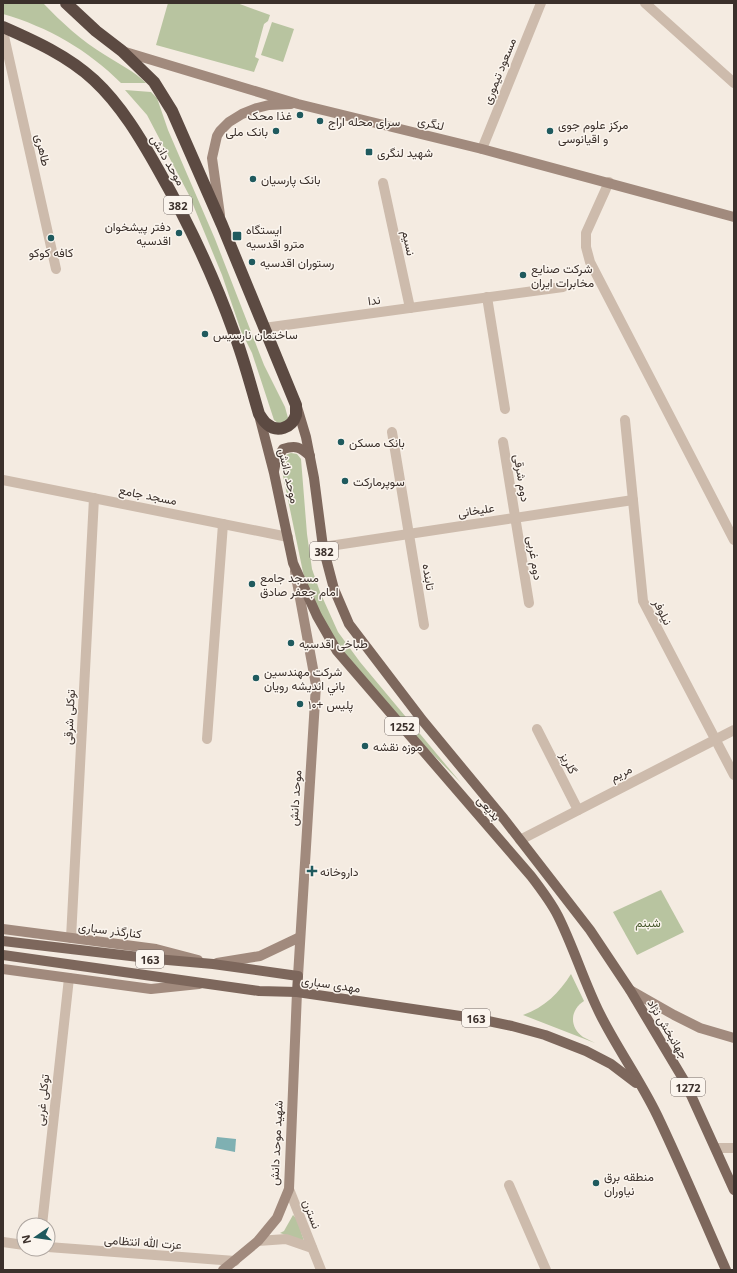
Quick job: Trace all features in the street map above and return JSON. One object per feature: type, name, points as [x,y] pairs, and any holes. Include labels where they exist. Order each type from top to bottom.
[{"type":"highway","name":"382","points":[[66,3],[96,31],[122,51]]},
{"type":"highway","name":"موحد دانش","points":[[3,33],[32,39],[65,58],[94,80],[116,104],[147,150],[175,200],[198,246],[234,333],[259,414]]},
{"type":"highway","name":"موحد دانش","points":[[122,51],[154,82],[172,111],[222,225],[296,405]]},
{"type":"highway","points":[[259,414],[266,424],[278,429],[283,429],[293,420],[296,415],[296,405]]},
{"type":"main road","name":"لنگری","points":[[122,51],[298,104],[482,149],[609,182],[734,217]]},
{"type":"main road","points":[[222,225],[212,158],[217,136],[220,131],[229,122],[242,114],[257,108],[268,105],[298,104]]},
{"type":"main road","name":"موحد دانش","points":[[296,405],[310,456],[323,547],[334,589],[350,624],[360,640]]},
{"type":"main road","name":"موحد دانش","points":[[259,414],[288,537],[316,685],[297,992]]},
{"type":"main road","points":[[274,473],[276,461],[283,449],[299,447],[310,456]]},
{"type":"main road","name":"بدیعی","points":[[293,563],[317,616],[337,651],[546,895],[558,915],[585,982],[600,1013],[615,1043],[641,1087]]},
{"type":"main road","name":"بدیعی","points":[[360,640],[590,930],[630,990]]},
{"type":"main road","name":"کنارگذر سباری","points":[[3,929],[156,949],[213,964]]},
{"type":"main road","points":[[213,964],[260,956],[300,937]]},
{"type":"main road","name":"مهدی سباری","points":[[3,941],[156,959],[213,964],[298,976]]},
{"type":"main road","name":"مهدی سباری","points":[[3,955],[259,990],[297,992],[474,1018],[545,1035],[586,1051],[611,1064],[641,1087]]},
{"type":"main road","points":[[3,968],[151,989],[211,983]]},
{"type":"main road","points":[[630,990],[700,1028],[734,1037]]},
{"type":"main road","name":"جهانبخش نژاد","points":[[630,990],[685,1082],[734,1190]]},
{"type":"main road","name":"شهید موحد دانش","points":[[223,1270],[236,1261],[258,1241],[278,1218],[289,1189],[297,992]]},
{"type":"main road","points":[[641,1087],[656,1114],[726,1270]]},
{"type":"street","name":"مسعود تیموری","points":[[482,149],[541,3]]},
{"type":"street","points":[[646,3],[734,84]]},
{"type":"street","name":"طاهری","points":[[3,33],[56,269]]},
{"type":"street","points":[[609,182],[586,233],[586,247],[590,262],[734,540]]},
{"type":"street","name":"نسیم","points":[[383,183],[410,308]]},
{"type":"street","name":"ندا","points":[[264,328],[563,287]]},
{"type":"street","points":[[487,297],[505,409]]},
{"type":"street","name":"نیلوفر","points":[[625,420],[643,601],[734,775]]},
{"type":"street","name":"تابنده","points":[[392,432],[424,625]]},
{"type":"street","name":"دوم شرقی","points":[[503,442],[515,518]]},
{"type":"street","name":"مسجد جامع","points":[[3,480],[288,537]]},
{"type":"street","name":"توکلی شرقی","points":[[71,938],[94,498]]},
{"type":"street","name":"علیخانی","points":[[323,547],[633,500]]},
{"type":"street","name":"دوم غربی","points":[[515,518],[528,603]]},
{"type":"street","points":[[207,739],[223,524]]},
{"type":"street","name":"گلریز","points":[[537,729],[578,810]]},
{"type":"street","name":"مریم","points":[[520,840],[734,730]]},
{"type":"street","name":"توکلی غربی","points":[[43,1217],[69,978]]},
{"type":"street","points":[[716,1148],[734,1148]]},
{"type":"street","points":[[509,1185],[546,1270]]},
{"type":"street","name":"نسترن","points":[[289,1189],[321,1270]]},
{"type":"street","name":"نسترن","points":[[258,1241],[286,1239],[312,1248]]},
{"type":"street","points":[[3,1242],[16,1244]]},
{"type":"street","name":"عزت الله انتظامی","points":[[56,1248],[236,1261]]},
{"type":"green space","points":[[3,3],[43,3],[64,24],[96,50],[131,71],[146,83],[121,83],[95,60],[66,41],[20,19],[3,14]]},
{"type":"green space","points":[[168,3],[237,3],[270,15],[268,21],[264,24],[255,57],[259,59],[254,72],[156,45]]},
{"type":"green space","points":[[272,22],[294,29],[283,62],[261,55]]},
{"type":"green space","points":[[125,90],[151,92],[157,98],[168,130],[215,239],[264,365],[285,407],[288,418],[285,422],[278,423],[274,420],[252,353],[241,331],[222,275],[189,195],[147,115]]},
{"type":"green space","points":[[291,453],[297,454],[301,459],[307,534],[312,569],[320,592],[338,632],[360,662],[461,783],[410,731],[346,658],[330,635],[304,577],[281,466],[284,457]]},
{"type":"green space","name":"شبنم","points":[[661,890],[684,932],[637,955],[613,912]]},
{"type":"green space","points":[[571,974],[584,1001],[576,1009],[573,1024],[578,1033],[595,1043],[523,1015],[545,1004],[551,999]]},
{"type":"green space","points":[[293,1215],[297,1219],[304,1241],[280,1233],[284,1231]]},
{"type":"water","points":[[217,1137],[236,1139],[235,1152],[215,1148]]},
{"type":"place","name":"غذا محک","points":[[300,115]]},
{"type":"place","name":"سرای محله اراج","points":[[320,121]]},
{"type":"place","name":"بانک ملی","points":[[276,131]]},
{"type":"place","name":"مرکز علوم جوی و اقیانوسی","points":[[550,131]]},
{"type":"place","name":"شهید لنگری","points":[[369,152]]},
{"type":"place","name":"بانک پارسیان","points":[[253,179]]},
{"type":"place","name":"دفتر پیشخوان اقدسیه","points":[[179,233]]},
{"type":"place","name":"ایستگاه مترو اقدسیه","points":[[237,236]]},
{"type":"place","name":"کافه کوکو","points":[[51,238]]},
{"type":"place","name":"رستوران اقدسیه","points":[[252,262]]},
{"type":"place","name":"شرکت صنایع مخابرات ایران","points":[[523,275]]},
{"type":"place","name":"ساختمان نارسیس","points":[[205,334]]},
{"type":"place","name":"بانک مسکن","points":[[341,442]]},
{"type":"place","name":"سوپرمارکت","points":[[345,481]]},
{"type":"place","name":"مسجد جامع امام جعفر صادق","points":[[252,584]]},
{"type":"place","name":"طباخى اقدسيه","points":[[291,643]]},
{"type":"place","name":"شركت مهندسين باني انديشه رويان","points":[[256,678]]},
{"type":"place","name":"پلیس +۱۰","points":[[300,704]]},
{"type":"place","name":"موزه نقشه","points":[[365,746]]},
{"type":"place","name":"داروخانه","points":[[312,871]]},
{"type":"place","name":"منطقه برق نیاوران","points":[[596,1183]]}]
